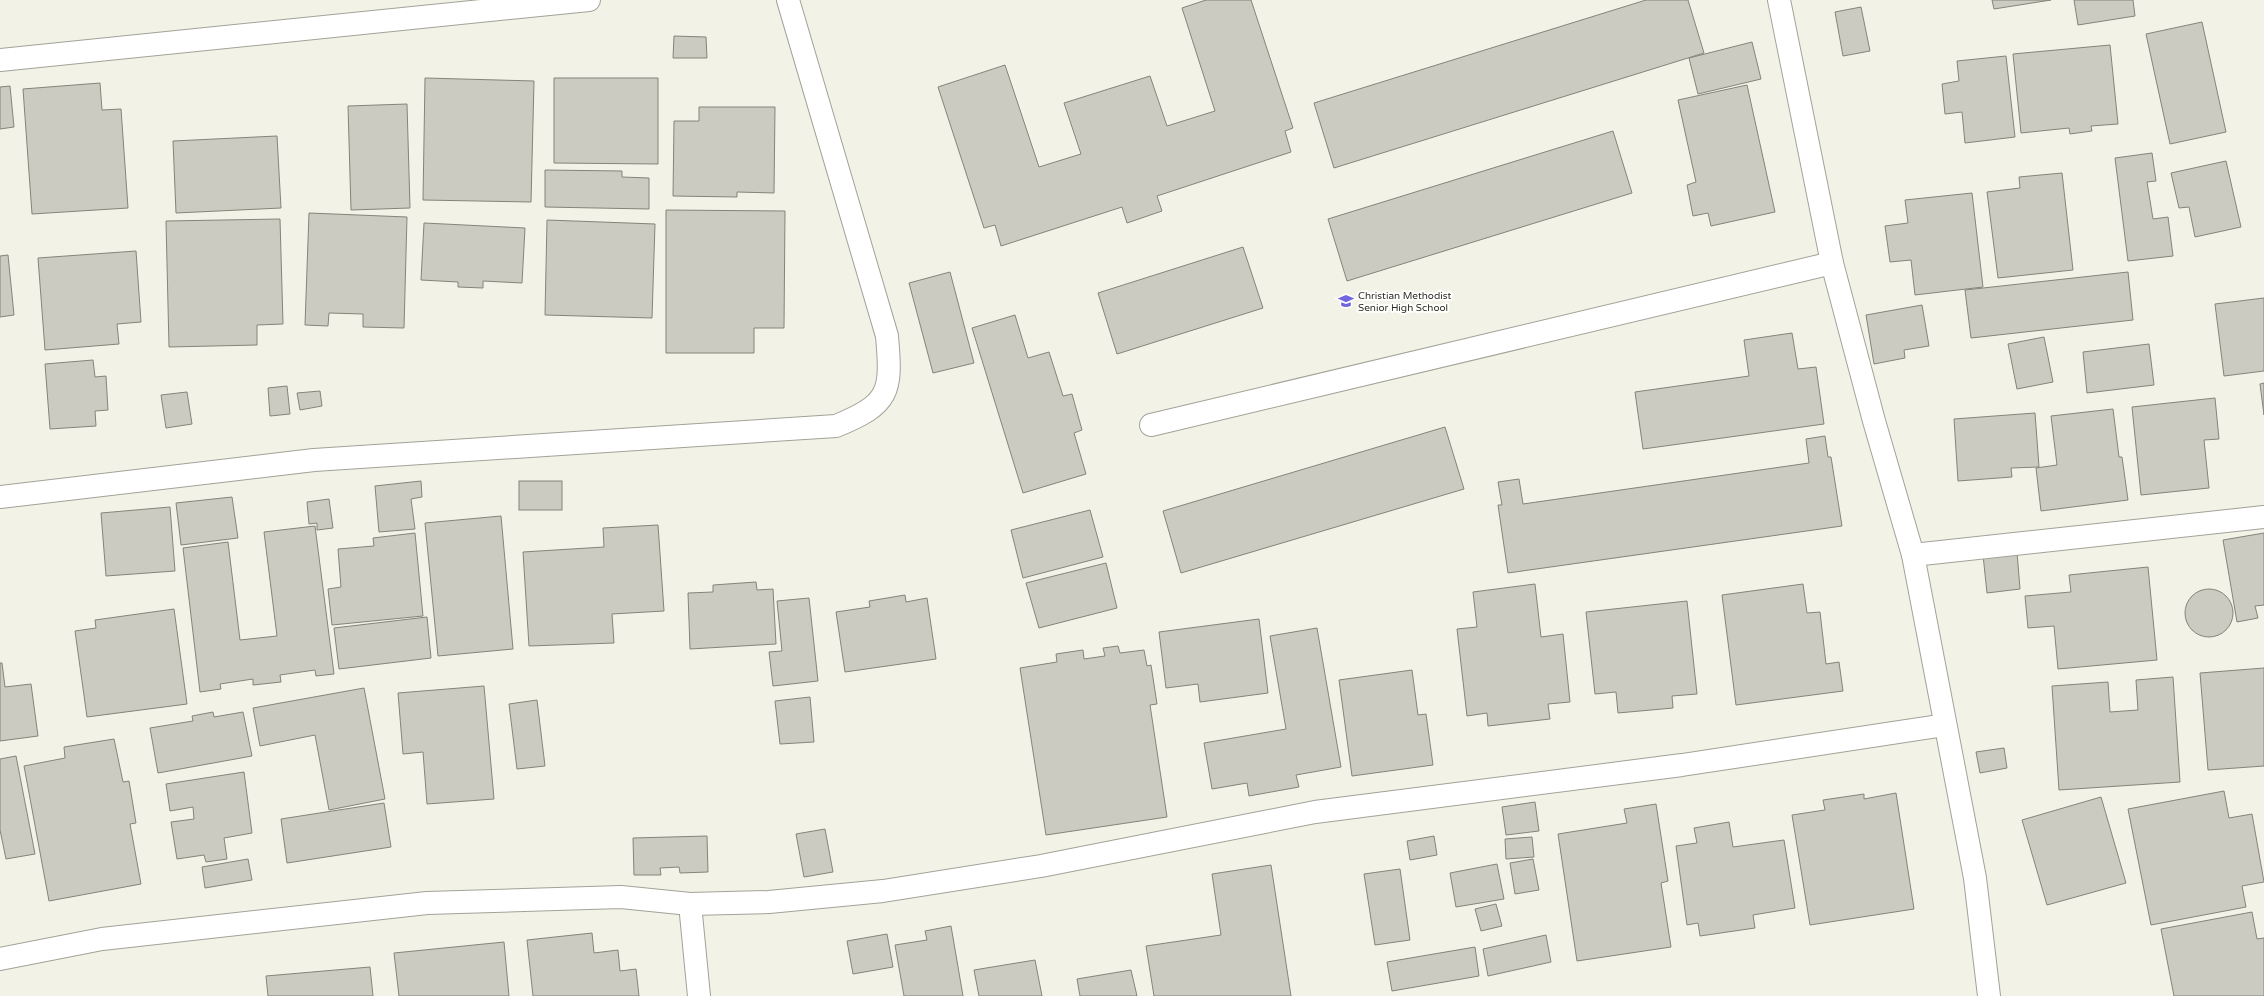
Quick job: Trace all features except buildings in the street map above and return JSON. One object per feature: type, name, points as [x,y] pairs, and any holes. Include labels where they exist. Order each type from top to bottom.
[{"type":"street","points":[[0,60],[589,0]]},
{"type":"street","points":[[0,497],[314,460],[836,426],[863,415],[879,402],[888,384],[887,336],[788,0]]},
{"type":"street","points":[[1779,0],[1832,263],[1874,421],[1913,555],[1974,878],[1989,996]]},
{"type":"street","points":[[1151,425],[1832,263]]},
{"type":"street","points":[[1913,555],[2264,517]]},
{"type":"street","points":[[0,959],[102,938],[427,903],[621,897],[690,904],[769,902],[883,891],[1040,866],[1315,812],[1682,765],[1945,725]]},
{"type":"street","points":[[690,904],[699,996]]},
{"type":"place","name":"Christian Methodist Senior High School","points":[[1346,301]]}]
